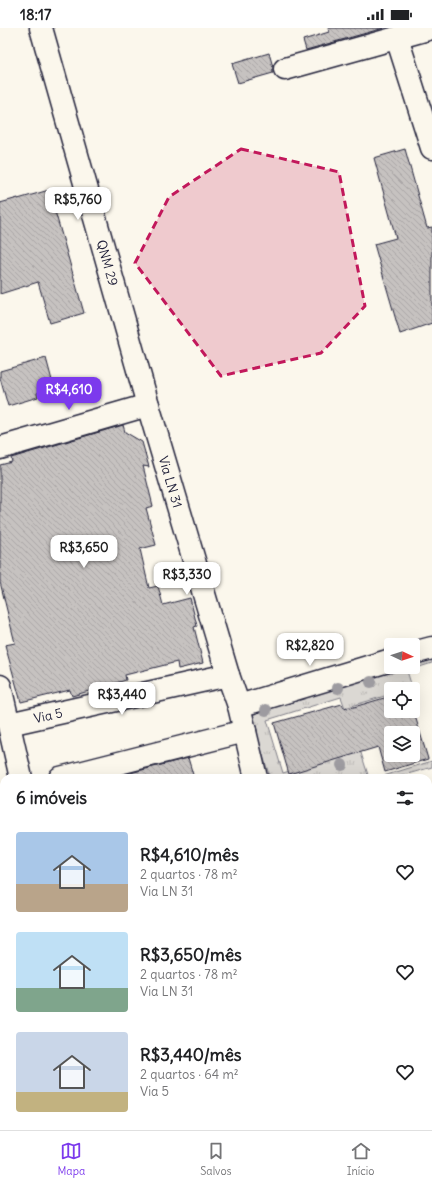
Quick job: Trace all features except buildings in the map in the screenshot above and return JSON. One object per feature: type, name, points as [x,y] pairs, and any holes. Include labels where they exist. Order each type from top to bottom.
[{"type":"street","name":"QNM 29","points":[[40,28],[148,406]]},
{"type":"street","points":[[285,69],[432,28]]},
{"type":"street","points":[[396,38],[432,148]]},
{"type":"street","points":[[0,448],[148,406]]},
{"type":"street","name":"Via LN 31","points":[[148,406],[238,706],[255,774]]},
{"type":"street","points":[[420,651],[432,648]]},
{"type":"street","points":[[238,706],[384,662]]},
{"type":"street","name":"Via 5","points":[[9,724],[228,675]]},
{"type":"street","points":[[0,686],[20,774]]},
{"type":"street","points":[[76,774],[245,731]]},
{"type":"highlighted area","points":[[241,149],[339,172],[365,306],[321,353],[221,376],[135,263],[169,197]]},
{"type":"green space","points":[[432,650],[432,663],[420,667],[420,654]]},
{"type":"green space","points":[[384,669],[384,674],[408,674],[410,682],[384,682],[384,696],[345,708],[341,697],[267,720],[283,773],[360,750],[368,774],[269,774],[248,707]]},
{"type":"green space","points":[[432,761],[432,767],[408,774],[390,774]]}]
